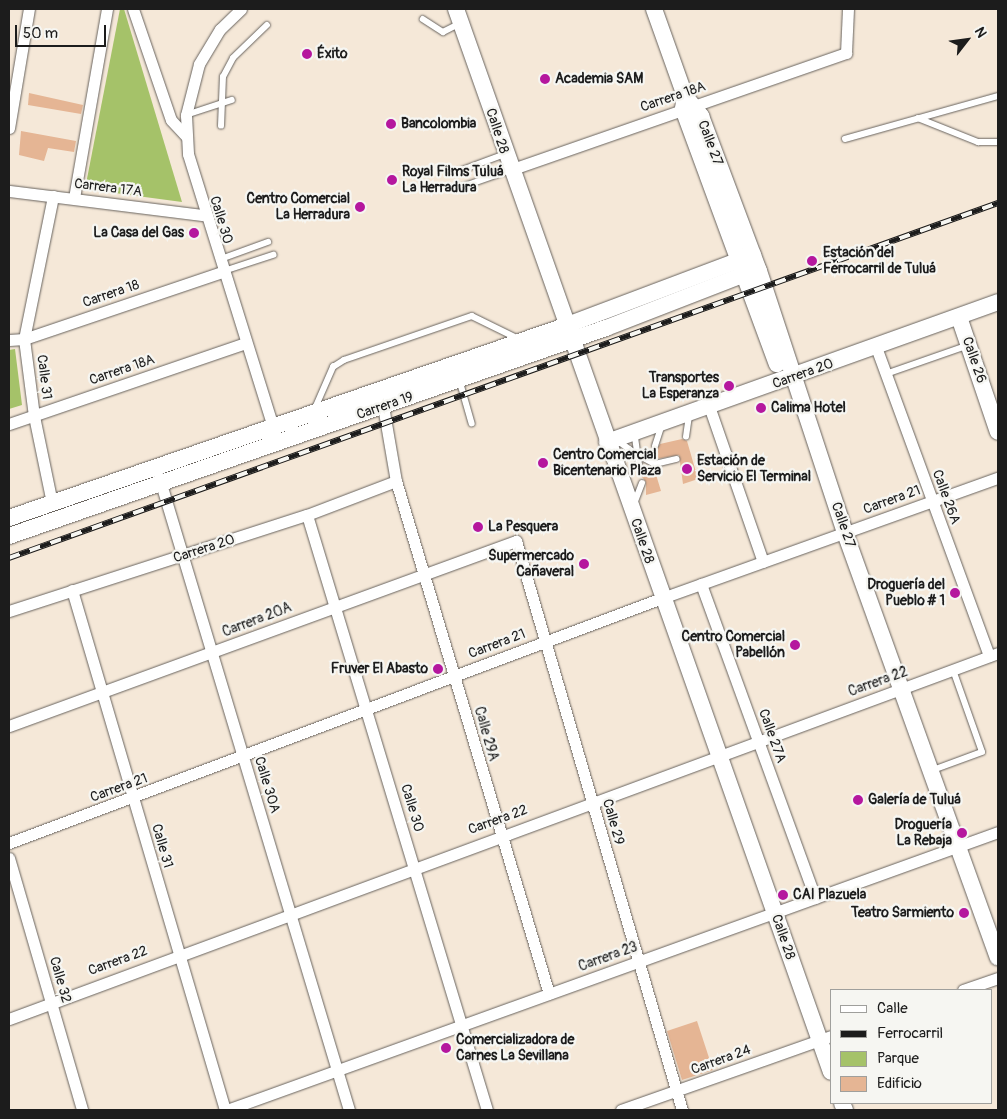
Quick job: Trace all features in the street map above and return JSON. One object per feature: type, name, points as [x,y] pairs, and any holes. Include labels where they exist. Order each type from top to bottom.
[{"type":"main road","name":"Calle 27","points":[[654,9],[687,104],[749,264],[788,380],[845,532],[998,957]]},
{"type":"main road","name":"Calle 28","points":[[459,16],[507,162],[568,333],[611,440],[631,511],[662,598],[775,912],[825,1038],[830,1066]]},
{"type":"main road","name":"Carrera 19","points":[[9,536],[159,476],[275,436],[383,406],[460,380],[568,333],[749,264]]},
{"type":"main road","name":"Carrera 20","points":[[611,440],[788,380],[998,302]]},
{"type":"main road","name":"Calle 26","points":[[959,317],[998,432]]},
{"type":"main road","name":"Carrera 19","points":[[275,436],[295,420],[532,338],[568,333]]},
{"type":"main road","name":"Carrera 19","points":[[9,518],[52,504],[159,476]]},
{"type":"street","points":[[9,128],[29,9]]},
{"type":"street","points":[[74,198],[107,9]]},
{"type":"street","points":[[133,9],[171,120],[187,137]]},
{"type":"street","points":[[186,115],[208,46],[241,9]]},
{"type":"street","name":"Carrera 18A","points":[[507,162],[846,53],[848,9]]},
{"type":"street","name":"Calle 30","points":[[186,115],[187,137],[203,215],[275,436]]},
{"type":"street","name":"Carrera 17A","points":[[9,192],[74,198],[203,215]]},
{"type":"street","name":"Calle 31","points":[[52,504],[34,416],[24,339],[53,196]]},
{"type":"street","name":"Carrera 18","points":[[9,340],[24,339],[222,272]]},
{"type":"street","name":"Carrera 18A","points":[[9,424],[245,344]]},
{"type":"street","name":"Calle 26A","points":[[876,347],[932,502],[994,655]]},
{"type":"street","name":"Calle 29A","points":[[383,406],[396,481],[549,994]]},
{"type":"street","points":[[709,406],[764,562]]},
{"type":"street","name":"Calle 30A","points":[[159,476],[349,1110]]},
{"type":"street","name":"Carrera 21","points":[[9,843],[243,758],[545,641],[998,478]]},
{"type":"street","name":"Carrera 20","points":[[9,610],[307,516],[396,481]]},
{"type":"street","name":"Calle 30","points":[[307,516],[415,866],[487,1110]]},
{"type":"street","name":"Carrera 20A","points":[[9,726],[516,541]]},
{"type":"street","name":"Calle 29","points":[[516,541],[682,1110]]},
{"type":"street","name":"Calle 27A","points":[[701,584],[815,898]]},
{"type":"street","name":"Calle 31","points":[[72,590],[178,955],[226,1110]]},
{"type":"street","name":"Carrera 22","points":[[9,1019],[500,834],[719,757],[994,655]]},
{"type":"street","name":"Carrera 23","points":[[226,1110],[998,832]]},
{"type":"street","name":"Calle 32","points":[[9,858],[82,1110]]},
{"type":"street","points":[[966,989],[998,978]]},
{"type":"street","name":"Carrera 24","points":[[622,1110],[825,1038]]},
{"type":"lane","points":[[423,19],[444,32],[459,16]]},
{"type":"lane","points":[[220,126],[219,104],[222,77],[233,58],[267,25]]},
{"type":"lane","points":[[845,139],[998,96]]},
{"type":"lane","points":[[186,115],[232,100]]},
{"type":"lane","points":[[918,118],[978,142],[998,142]]},
{"type":"lane","points":[[454,173],[507,162]]},
{"type":"lane","points":[[459,188],[507,162]]},
{"type":"lane","points":[[218,260],[268,242]]},
{"type":"lane","points":[[222,272],[273,255]]},
{"type":"lane","points":[[295,420],[321,400],[330,371],[344,360],[472,316],[510,335],[532,338]]},
{"type":"lane","points":[[886,374],[968,345]]},
{"type":"lane","points":[[460,380],[472,424]]},
{"type":"lane","points":[[984,392],[994,398],[998,412]]},
{"type":"lane","points":[[686,437],[690,413]]},
{"type":"lane","points":[[655,446],[662,422]]},
{"type":"lane","points":[[635,432],[640,468]]},
{"type":"lane","points":[[611,440],[656,464],[676,459]]},
{"type":"lane","points":[[638,456],[648,455]]},
{"type":"lane","points":[[631,511],[642,483]]},
{"type":"lane","points":[[930,770],[982,752],[953,670]]},
{"type":"green space","points":[[120,9],[124,9],[182,202],[85,189]]},
{"type":"green space","points":[[15,349],[22,405],[9,409],[9,350]]},
{"type":"building","points":[[29,93],[83,105],[81,114],[28,105]]},
{"type":"building","points":[[21,131],[76,141],[74,152],[48,148],[44,161],[19,155]]},
{"type":"building","name":"Estación de Servicio El Terminal","points":[[682,439],[687,441],[698,479],[683,484],[679,455],[656,459],[647,449],[656,450],[660,444]]},
{"type":"building","name":"Estación de Servicio El Terminal","points":[[648,466],[654,468],[661,491],[646,495],[646,482],[639,473]]},
{"type":"building","points":[[697,1021],[713,1070],[682,1080],[667,1031]]},
{"type":"railway","points":[[9,558],[998,203]]},
{"type":"place","name":"Éxito","points":[[307,54]]},
{"type":"place","name":"Academia SAM","points":[[545,79]]},
{"type":"place","name":"Bancolombia","points":[[391,124]]},
{"type":"place","name":"Royal Films Tuluá La Herradura","points":[[392,180]]},
{"type":"place","name":"Centro Comercial La Herradura","points":[[360,207]]},
{"type":"place","name":"La Casa del Gas","points":[[194,233]]},
{"type":"place","name":"Estación del Ferrocarril de Tuluá","points":[[812,261]]},
{"type":"place","name":"Transportes La Esperanza","points":[[729,386]]},
{"type":"place","name":"Calima Hotel","points":[[761,408]]},
{"type":"place","name":"Centro Comercial Bicentenario Plaza","points":[[543,463]]},
{"type":"place","name":"Estación de Servicio El Terminal","points":[[687,469]]},
{"type":"place","name":"La Pesquera","points":[[478,527]]},
{"type":"place","name":"Supermercado Cañaveral","points":[[584,564]]},
{"type":"place","name":"Droguería del Pueblo # 1","points":[[955,593]]},
{"type":"place","name":"Centro Comercial Pabellón","points":[[795,645]]},
{"type":"place","name":"Fruver El Abasto","points":[[438,669]]},
{"type":"place","name":"Galería de Tuluá","points":[[858,800]]},
{"type":"place","name":"Droguería La Rebaja","points":[[962,833]]},
{"type":"place","name":"CAI Plazuela","points":[[783,895]]},
{"type":"place","name":"Teatro Sarmiento","points":[[964,913]]},
{"type":"place","name":"Comercializadora de Carnes La Sevillana","points":[[446,1048]]}]
